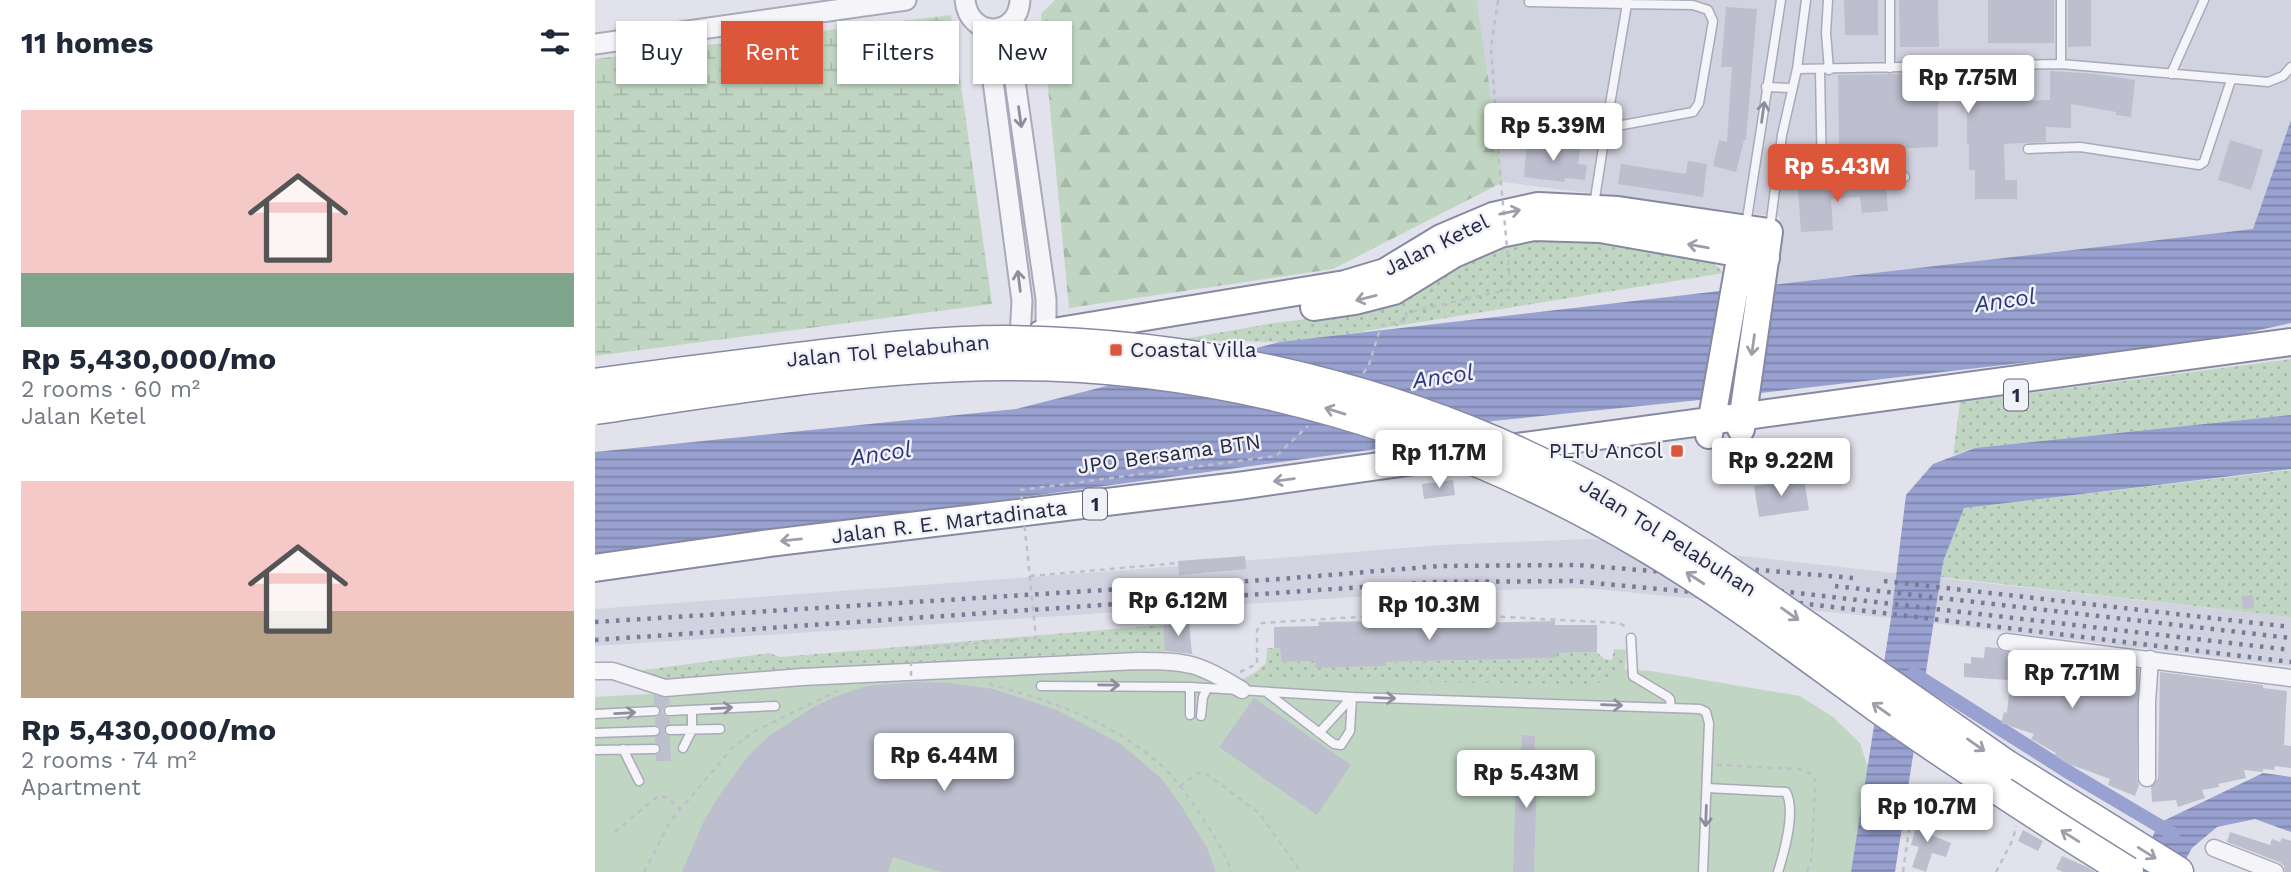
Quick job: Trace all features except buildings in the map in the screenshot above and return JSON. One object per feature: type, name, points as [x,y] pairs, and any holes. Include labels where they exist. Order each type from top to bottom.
[{"type":"highway","name":"Jalan Ketel","points":[[1035,341],[1355,301],[1394,291],[1454,254],[1500,233],[1534,228],[1578,214],[1600,229],[1756,243]]},
{"type":"highway","points":[[1712,420],[1748,287],[1756,243]]},
{"type":"highway","points":[[1743,417],[1748,287]]},
{"type":"highway","name":"Jalan Tol Pelabuhan","points":[[595,386],[902,345],[1003,341],[1094,344],[1218,359],[1304,377],[1394,403],[1504,444],[1594,489],[1661,528],[1742,581],[2006,765],[2178,872]]},
{"type":"highway","points":[[595,386],[1035,341]]},
{"type":"highway","points":[[595,411],[791,386],[1035,341]]},
{"type":"highway","name":"Jalan R. E. Martadinata","points":[[1743,417],[2291,342]]},
{"type":"highway","name":"Jalan R. E. Martadinata","points":[[595,568],[770,543],[1238,486],[1712,420],[2111,384],[2291,359]]},
{"type":"highway","name":"Jalan Tol Pelabuhan","points":[[595,411],[697,393],[872,373],[1005,365],[1153,375],[1240,388],[1309,403],[1392,428],[1471,458],[1548,492],[1650,549],[1755,618],[2001,793],[2128,872]]},
{"type":"street","points":[[595,44],[906,0]]},
{"type":"street","points":[[963,0],[974,21]]},
{"type":"street","points":[[1010,21],[1025,1]]},
{"type":"street","points":[[993,84],[1022,302],[1035,341]]},
{"type":"street","points":[[1015,84],[1045,299],[1035,341]]},
{"type":"street","points":[[2006,642],[2291,678]]},
{"type":"street","points":[[2147,778],[2150,660]]},
{"type":"street","points":[[595,671],[613,671],[665,688],[802,677],[1173,661],[1206,668],[1242,690]]},
{"type":"street","points":[[2214,848],[2265,870]]},
{"type":"lane","points":[[1756,243],[1766,87],[1781,0]]},
{"type":"lane","points":[[1756,243],[1775,183],[1797,69],[1806,0]]},
{"type":"lane","points":[[1822,181],[1828,0]]},
{"type":"lane","points":[[1890,0],[1890,68]]},
{"type":"lane","points":[[2061,0],[2061,64]]},
{"type":"lane","points":[[2171,74],[2204,0]]},
{"type":"lane","points":[[1529,2],[1627,2],[1693,5],[1708,10],[1713,21],[1699,103],[1693,112],[1606,128]]},
{"type":"lane","points":[[1578,214],[1606,128],[1627,2]]},
{"type":"lane","points":[[1797,69],[2061,64],[2268,82],[2283,76],[2291,67]]},
{"type":"lane","points":[[2030,149],[2080,147],[2190,165],[2202,164],[2231,80]]},
{"type":"lane","points":[[1766,87],[1792,88]]},
{"type":"lane","points":[[1775,183],[1905,177]]},
{"type":"lane","points":[[1632,638],[1633,676],[1668,697],[1671,708]]},
{"type":"lane","points":[[1041,686],[1190,687],[1352,697],[1693,708],[1706,712],[1709,723],[1703,872]]},
{"type":"lane","points":[[1190,687],[1190,715]]},
{"type":"lane","points":[[1201,716],[1203,697],[1207,689]]},
{"type":"lane","points":[[1265,692],[1334,744],[1341,745],[1350,731],[1352,697]]},
{"type":"lane","points":[[1319,733],[1352,697]]},
{"type":"lane","points":[[669,711],[775,706]]},
{"type":"lane","points":[[670,748],[685,748],[692,730],[692,710]]},
{"type":"lane","points":[[595,714],[655,711]]},
{"type":"lane","points":[[670,730],[720,729]]},
{"type":"lane","points":[[595,733],[655,731]]},
{"type":"lane","points":[[624,749],[639,781]]},
{"type":"lane","points":[[595,750],[656,749]]},
{"type":"lane","points":[[1707,788],[1786,792],[1789,797],[1789,823],[1778,872]]},
{"type":"path","points":[[1359,377],[1368,368],[1381,326],[1407,320],[1406,313],[1511,289],[1491,47],[1498,0]]},
{"type":"path","name":"JPO Bersama BTN","points":[[911,676],[911,649],[1036,638],[1021,490],[1276,456],[1313,421]]},
{"type":"path","points":[[1030,576],[1178,563]]},
{"type":"path","points":[[1224,679],[1257,664],[1257,630],[1262,623],[1363,616],[1466,615],[1619,623],[1629,628],[1632,638]]},
{"type":"path","points":[[988,683],[1034,695],[1072,710],[1140,748],[1180,786],[1209,827],[1232,872]]},
{"type":"path","points":[[644,872],[661,836],[680,809],[732,748],[755,731],[841,690]]},
{"type":"path","points":[[1180,786],[1198,773],[1204,773],[1215,780],[1259,813],[1301,872]]},
{"type":"path","points":[[1903,872],[1913,794]]},
{"type":"path","points":[[615,832],[657,796],[669,798],[680,809]]},
{"type":"path","points":[[1996,872],[2013,839],[2016,823]]},
{"type":"shaded area","points":[[1477,0],[2291,0],[2291,120],[2253,229],[1765,288],[1780,217],[1503,182]]},
{"type":"shaded area","points":[[1589,539],[2291,617],[2291,666],[1891,618],[1585,588],[1447,591],[595,646],[595,609],[1441,545]]},
{"type":"green space","points":[[1055,0],[1477,0],[1503,182],[1333,269],[1069,308],[1048,84],[1072,84],[1072,21],[1042,21],[1041,14]]},
{"type":"green space","points":[[951,15],[952,21],[902,21]]},
{"type":"green space","points":[[837,29],[837,84],[959,84],[959,71],[992,304],[595,356],[595,59],[616,56],[616,84],[707,84],[707,45],[721,43],[721,84],[823,84],[823,31]]},
{"type":"green space","points":[[1585,238],[1707,257],[1724,273],[1328,337],[1280,342],[1178,340],[1273,323],[1325,317],[1507,240]]},
{"type":"green space","points":[[2291,359],[2291,415],[1975,448],[1953,455],[1960,402]]},
{"type":"green space","points":[[2291,470],[2291,617],[1940,577],[1964,508]]},
{"type":"green space","points":[[1163,625],[1166,658],[1070,659],[1065,655],[1034,656],[1019,662],[817,675],[807,668],[769,671],[764,678],[667,686],[630,672],[769,653],[780,657]]},
{"type":"green space","points":[[1267,648],[1280,648],[1281,662],[1315,661],[1315,667],[1385,666],[1385,648],[1391,662],[1556,658],[1556,653],[1597,652],[1604,659],[1612,660],[1614,649],[1626,650],[1625,673],[1658,698],[1239,681],[1266,663]]},
{"type":"green space","points":[[1623,669],[1651,671],[1800,696],[1833,717],[1860,743],[1868,767],[1851,872],[595,872],[595,697],[1070,670],[1186,670],[1240,679],[1584,684],[1598,683]]},
{"type":"water","name":"Ancol","points":[[2291,120],[2291,323],[2204,342],[1493,421],[1370,450],[595,555],[595,452],[1016,409],[1280,342],[2253,229]]},
{"type":"water","points":[[2291,415],[2291,469],[1964,508],[1943,562],[1895,872],[1851,872],[1891,618],[1906,495],[1933,464],[1975,448]]},
{"type":"water","points":[[2263,773],[2291,777],[2291,832],[2255,819],[2217,827],[2192,848],[2179,872],[2136,872],[2159,823]]},
{"type":"waterway","points":[[1914,674],[2070,773],[2173,834]]},
{"type":"railway","points":[[595,622],[1280,579],[1439,566],[1577,565],[1741,578]]},
{"type":"railway","points":[[1724,567],[1853,578]]},
{"type":"railway","points":[[595,640],[1435,582],[1572,581],[1758,598],[2291,662]]},
{"type":"railway","points":[[1884,581],[2291,627]]},
{"type":"railway","points":[[1728,585],[2291,650]]},
{"type":"railway","points":[[1835,586],[2291,638]]},
{"type":"place","name":"Coastal Villa","points":[[1116,350]]},
{"type":"place","name":"PLTU Ancol","points":[[1677,451]]}]
